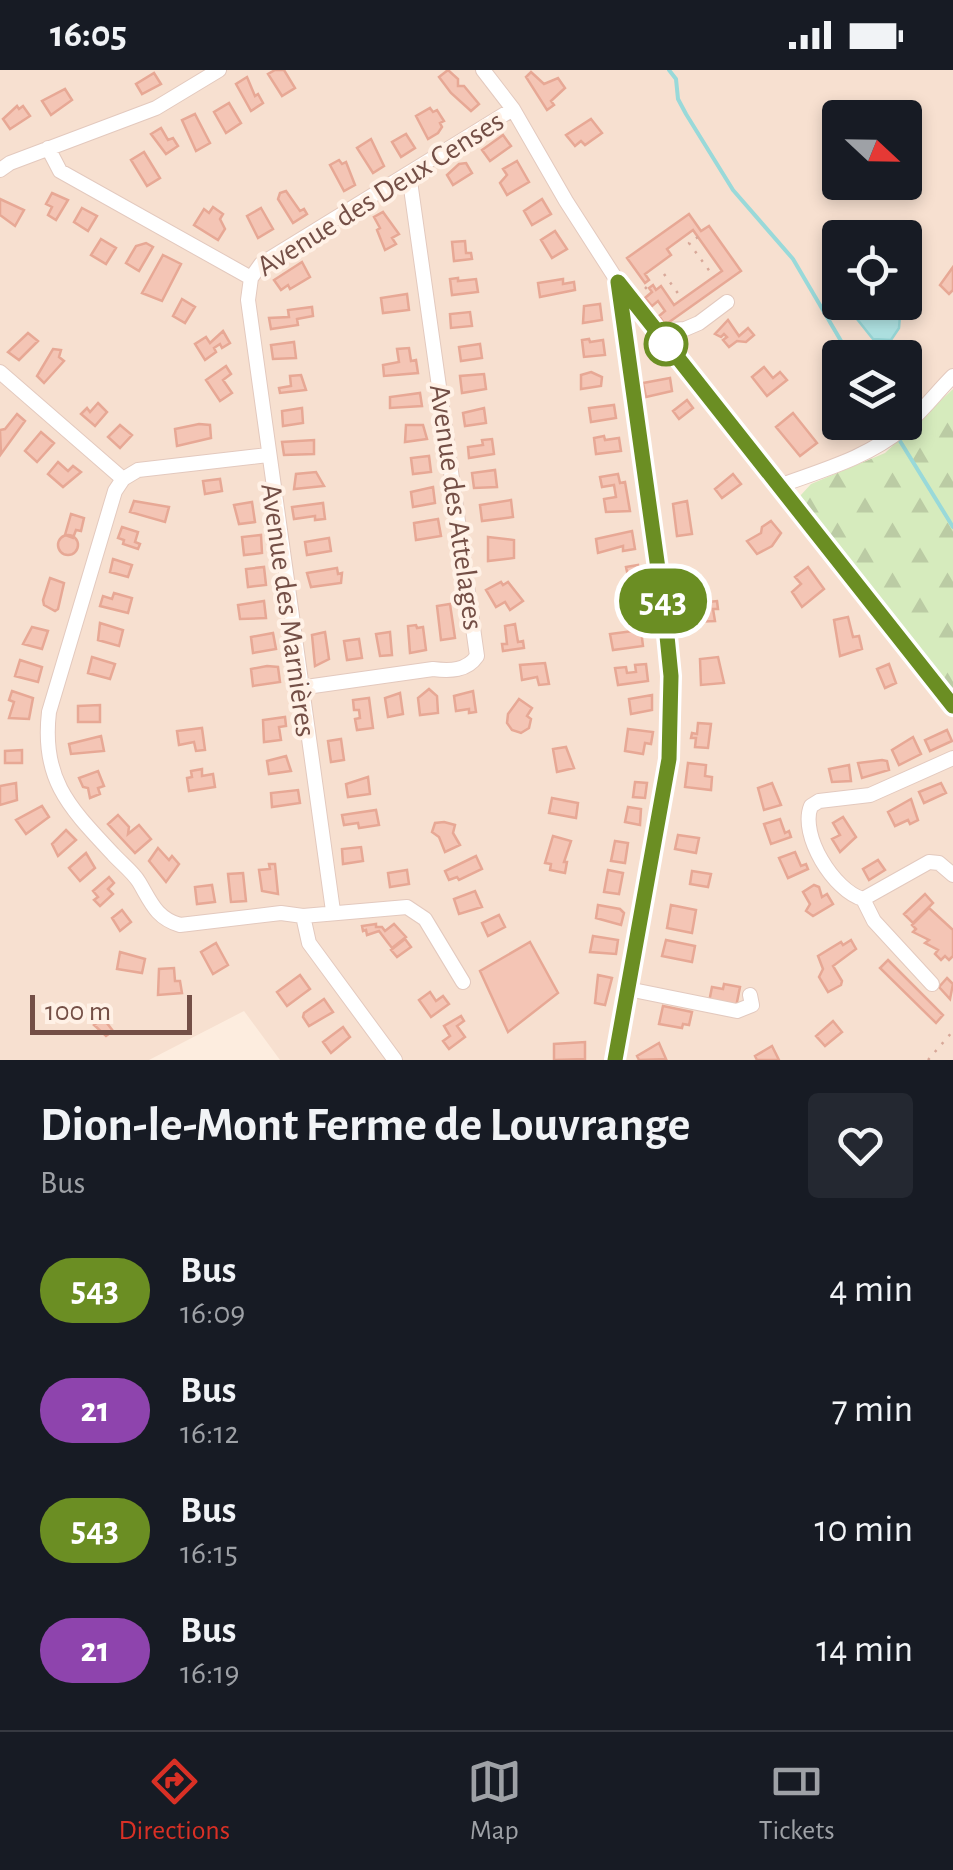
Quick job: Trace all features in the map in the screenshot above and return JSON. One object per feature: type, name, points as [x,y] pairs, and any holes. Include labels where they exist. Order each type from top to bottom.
[{"type":"street","points":[[0,170],[156,108],[220,70]]},
{"type":"street","points":[[483,70],[513,109],[618,282],[953,706]]},
{"type":"street","name":"Avenue des Deux Censes","points":[[48,148],[60,171],[251,278],[261,264],[513,109]]},
{"type":"street","name":"Avenue des Attelages","points":[[299,688],[466,668],[477,656],[408,174]]},
{"type":"street","name":"Avenue des Marnières","points":[[251,278],[248,300],[268,455],[333,911]]},
{"type":"street","points":[[615,1060],[669,759],[672,705],[666,626],[618,282]]},
{"type":"street","points":[[656,332],[699,323],[727,302]]},
{"type":"street","points":[[0,373],[123,479]]},
{"type":"street","points":[[779,486],[842,464],[886,440],[904,428],[953,376]]},
{"type":"street","points":[[268,455],[138,470],[123,479],[115,491],[49,712],[51,770],[68,805],[139,882],[154,910],[167,922],[180,925],[392,906],[416,912],[425,919],[463,982]]},
{"type":"street","points":[[953,758],[870,795],[818,800],[811,806],[806,824],[811,839],[852,896],[863,899],[929,862],[939,863],[953,876]]},
{"type":"street","points":[[863,899],[874,921],[932,984]]},
{"type":"street","points":[[303,916],[309,943],[395,1060]]},
{"type":"street","points":[[628,990],[737,1011],[752,1005],[750,995]]},
{"type":"path","points":[[698,237],[690,243],[714,276]]},
{"type":"path","points":[[705,264],[714,259]]},
{"type":"path","points":[[664,274],[682,299]]},
{"type":"path","points":[[646,286],[650,293]]},
{"type":"path","points":[[668,296],[676,290]]},
{"type":"path","points":[[928,1060],[953,1031]]},
{"type":"shaded area","points":[[0,70],[953,70],[953,383],[922,406],[922,340],[822,340],[822,440],[874,440],[842,457],[767,483],[953,718],[953,1060],[280,1060],[244,1011],[149,1060],[0,1060]]},
{"type":"green space","points":[[953,389],[953,690],[800,496],[811,484],[885,453],[899,440],[922,440],[922,418]]},
{"type":"water","points":[[858,320],[900,320],[891,340],[873,339]]},
{"type":"building","points":[[284,70],[295,88],[282,96],[268,74]]},
{"type":"building","points":[[448,70],[458,79],[458,86],[464,86],[479,104],[471,111],[439,77]]},
{"type":"building","points":[[531,72],[544,84],[558,78],[565,88],[547,110],[526,77]]},
{"type":"building","points":[[154,73],[161,84],[142,94],[136,84]]},
{"type":"building","points":[[247,77],[255,96],[258,94],[263,103],[251,111],[236,84]]},
{"type":"building","points":[[65,89],[72,100],[51,115],[42,101]]},
{"type":"building","points":[[229,103],[241,123],[226,133],[214,112]]},
{"type":"building","points":[[17,106],[23,106],[30,116],[10,129],[3,119]]},
{"type":"building","points":[[430,108],[433,112],[437,110],[444,121],[438,133],[428,139],[416,116]]},
{"type":"building","points":[[195,114],[210,143],[196,151],[182,120]]},
{"type":"building","points":[[591,119],[602,133],[585,145],[581,141],[575,146],[566,135]]},
{"type":"building","points":[[161,128],[168,140],[173,138],[178,146],[166,154],[151,134]]},
{"type":"building","points":[[406,134],[415,148],[401,157],[392,142]]},
{"type":"building","points":[[503,135],[511,146],[490,161],[482,150]]},
{"type":"building","points":[[371,139],[384,166],[373,173],[357,148]]},
{"type":"building","points":[[144,152],[160,178],[147,186],[131,160]]},
{"type":"building","points":[[339,160],[342,164],[346,162],[355,185],[344,191],[330,165]]},
{"type":"building","points":[[517,161],[529,182],[507,195],[500,183],[507,175],[503,169]]},
{"type":"building","points":[[466,163],[472,173],[453,185],[447,175]]},
{"type":"building","points":[[286,191],[300,211],[304,209],[307,214],[293,223],[278,199]]},
{"type":"building","points":[[52,193],[68,200],[56,220],[48,215],[52,207],[46,204]]},
{"type":"building","points":[[0,199],[24,210],[15,226],[0,215]]},
{"type":"building","points":[[542,199],[551,214],[532,225],[524,211]]},
{"type":"building","points":[[213,207],[223,214],[220,219],[225,229],[218,240],[194,225],[204,209],[209,213]]},
{"type":"building","points":[[82,208],[97,216],[88,231],[74,222]]},
{"type":"building","points":[[261,208],[273,229],[258,238],[247,216]]},
{"type":"building","points":[[383,212],[399,234],[392,238],[396,244],[385,250],[374,217]]},
{"type":"building","points":[[689,214],[701,231],[709,226],[741,271],[665,325],[659,316],[665,311],[658,301],[652,306],[645,298],[652,292],[649,288],[653,285],[656,290],[661,286],[674,305],[722,271],[693,230],[667,249],[671,255],[645,274],[649,280],[645,283],[627,258]]},
{"type":"building","points":[[555,231],[567,249],[552,258],[541,240]]},
{"type":"building","points":[[101,239],[116,248],[106,264],[91,255]]},
{"type":"building","points":[[465,241],[466,253],[471,253],[472,259],[454,261],[452,242]]},
{"type":"building","points":[[146,243],[153,247],[139,271],[126,263],[136,246]]},
{"type":"building","points":[[163,255],[181,264],[162,301],[142,293]]},
{"type":"building","points":[[302,262],[310,277],[281,290],[274,280]]},
{"type":"building","points":[[953,267],[953,290],[949,294],[940,285]]},
{"type":"building","points":[[450,279],[476,279],[478,292],[452,295]]},
{"type":"building","points":[[563,279],[563,284],[574,282],[575,290],[540,297],[538,283]]},
{"type":"building","points":[[407,294],[409,310],[383,313],[381,298]]},
{"type":"building","points":[[182,299],[195,307],[185,323],[173,316]]},
{"type":"building","points":[[600,304],[602,320],[583,323],[584,306]]},
{"type":"building","points":[[312,307],[313,316],[297,319],[298,325],[271,329],[269,318],[289,317],[288,310]]},
{"type":"building","points":[[470,312],[472,326],[451,328],[450,314]]},
{"type":"building","points":[[728,320],[739,336],[748,328],[754,335],[729,347],[723,340],[727,337],[724,334],[715,334]]},
{"type":"building","points":[[223,331],[230,343],[214,348],[216,352],[205,360],[195,344],[206,337],[210,343]]},
{"type":"building","points":[[28,333],[38,341],[19,360],[8,352]]},
{"type":"building","points":[[582,340],[603,340],[605,355],[584,357]]},
{"type":"building","points":[[294,342],[296,358],[273,359],[271,345]]},
{"type":"building","points":[[480,344],[482,358],[461,361],[459,347]]},
{"type":"building","points":[[409,348],[418,373],[384,376],[383,365],[399,362],[397,349]]},
{"type":"building","points":[[53,349],[61,350],[59,357],[64,361],[44,383],[37,376]]},
{"type":"building","points":[[226,366],[231,374],[223,380],[232,393],[220,401],[206,380]]},
{"type":"building","points":[[764,367],[773,378],[780,372],[787,380],[767,396],[752,377]]},
{"type":"building","points":[[591,372],[602,377],[601,386],[581,389],[581,375]]},
{"type":"building","points":[[484,374],[486,389],[462,393],[460,376]]},
{"type":"building","points":[[301,375],[306,390],[280,393],[279,388],[291,386],[290,376]]},
{"type":"building","points":[[670,378],[672,391],[646,397],[643,383]]},
{"type":"building","points":[[420,393],[422,406],[390,408],[390,397]]},
{"type":"building","points":[[687,400],[693,408],[679,419],[673,411]]},
{"type":"building","points":[[98,403],[107,412],[95,426],[81,414],[87,408],[90,412]]},
{"type":"building","points":[[614,405],[616,418],[591,422],[589,408]]},
{"type":"building","points":[[302,408],[303,423],[283,426],[282,411]]},
{"type":"building","points":[[484,408],[486,423],[465,426],[463,413]]},
{"type":"building","points":[[793,413],[817,443],[800,456],[776,427]]},
{"type":"building","points":[[17,414],[25,421],[1,454],[0,430]]},
{"type":"building","points":[[120,425],[132,435],[120,448],[108,437]]},
{"type":"building","points":[[210,425],[211,438],[177,446],[175,429]]},
{"type":"building","points":[[406,425],[423,425],[427,439],[405,442]]},
{"type":"building","points":[[41,432],[54,443],[37,462],[25,451]]},
{"type":"building","points":[[604,436],[605,440],[619,438],[621,451],[596,454],[594,438]]},
{"type":"building","points":[[492,439],[494,454],[469,458],[468,447]]},
{"type":"building","points":[[314,440],[314,454],[284,455],[282,442]]},
{"type":"building","points":[[429,456],[431,472],[413,474],[411,458]]},
{"type":"building","points":[[58,462],[68,471],[73,466],[81,472],[63,487],[48,474]]},
{"type":"building","points":[[495,470],[497,487],[474,488],[472,473]]},
{"type":"building","points":[[316,472],[324,486],[294,489],[296,474]]},
{"type":"building","points":[[618,474],[620,483],[625,482],[630,511],[606,512],[604,499],[616,497],[614,485],[602,487],[600,477]]},
{"type":"building","points":[[733,474],[741,484],[722,498],[715,489]]},
{"type":"building","points":[[220,479],[222,491],[205,494],[203,481]]},
{"type":"building","points":[[433,487],[435,503],[413,507],[411,492]]},
{"type":"building","points":[[511,500],[513,517],[482,521],[480,505]]},
{"type":"building","points":[[134,501],[169,507],[165,522],[130,512]]},
{"type":"building","points":[[687,501],[692,534],[677,536],[673,504]]},
{"type":"building","points":[[252,502],[255,522],[239,524],[234,505]]},
{"type":"building","points":[[323,503],[325,519],[294,519],[292,507]]},
{"type":"building","points":[[71,514],[84,518],[81,531],[76,530],[73,538],[65,535]]},
{"type":"building","points":[[438,519],[441,536],[416,540],[414,523]]},
{"type":"building","points":[[771,521],[781,533],[772,546],[757,554],[747,541]]},
{"type":"building","points":[[122,527],[138,532],[138,549],[118,538]]},
{"type":"building","points":[[632,531],[635,549],[623,551],[623,546],[598,553],[596,539]]},
{"type":"building","points":[[68,535],[78,545],[68,555],[58,545]]},
{"type":"building","points":[[261,535],[262,553],[244,555],[242,537]]},
{"type":"building","points":[[488,537],[514,540],[514,558],[488,561]]},
{"type":"building","points":[[329,538],[331,551],[307,555],[305,542]]},
{"type":"building","points":[[113,559],[132,565],[128,577],[110,572]]},
{"type":"building","points":[[638,565],[640,580],[629,581],[626,567]]},
{"type":"building","points":[[264,567],[266,585],[248,587],[246,569]]},
{"type":"building","points":[[808,567],[824,589],[802,607],[792,592],[801,584],[795,577]]},
{"type":"building","points":[[337,568],[338,574],[342,573],[341,583],[311,587],[307,573]]},
{"type":"building","points":[[50,578],[64,583],[55,611],[44,605],[43,600]]},
{"type":"building","points":[[508,582],[523,601],[510,610],[505,602],[496,607],[486,590]]},
{"type":"building","points":[[114,593],[132,598],[128,613],[100,606],[103,596],[112,599]]},
{"type":"building","points":[[632,597],[632,603],[643,601],[644,612],[623,615],[621,599]]},
{"type":"building","points":[[264,601],[266,618],[240,619],[238,605]]},
{"type":"building","points":[[717,601],[718,609],[713,609],[715,621],[690,622],[688,609],[698,607],[698,603]]},
{"type":"building","points":[[450,604],[455,638],[441,640],[437,606]]},
{"type":"building","points":[[848,617],[853,637],[859,636],[862,649],[840,656],[834,620]]},
{"type":"building","points":[[100,623],[123,630],[119,646],[98,640]]},
{"type":"building","points":[[515,624],[518,642],[523,641],[524,648],[503,651],[502,644],[507,644],[505,626]]},
{"type":"building","points":[[408,626],[423,627],[426,650],[410,653]]},
{"type":"building","points":[[32,627],[48,631],[42,649],[23,644]]},
{"type":"building","points":[[641,630],[643,646],[613,650],[610,634]]},
{"type":"building","points":[[325,632],[329,659],[315,666],[312,635]]},
{"type":"building","points":[[390,632],[392,655],[380,656],[376,634]]},
{"type":"building","points":[[273,633],[276,649],[253,653],[251,637]]},
{"type":"building","points":[[359,639],[362,658],[347,660],[344,641]]},
{"type":"building","points":[[92,657],[115,664],[110,679],[88,673]]},
{"type":"building","points":[[718,657],[724,683],[701,685],[700,659]]},
{"type":"building","points":[[20,660],[42,667],[38,682],[15,676]]},
{"type":"building","points":[[545,663],[549,684],[539,685],[537,677],[522,680],[520,665]]},
{"type":"building","points":[[646,664],[648,681],[618,685],[615,668],[626,667],[627,673],[636,672],[635,665]]},
{"type":"building","points":[[889,664],[896,683],[885,688],[877,669]]},
{"type":"building","points":[[278,667],[280,682],[253,686],[251,669]]},
{"type":"building","points":[[429,689],[437,696],[438,713],[420,715],[418,698]]},
{"type":"building","points":[[12,691],[33,698],[29,719],[9,718],[14,702],[9,700]]},
{"type":"building","points":[[473,691],[476,712],[456,711],[454,696]]},
{"type":"building","points":[[400,693],[403,714],[388,717],[385,698]]},
{"type":"building","points":[[652,695],[652,710],[631,714],[629,699]]},
{"type":"building","points":[[369,698],[373,728],[357,730],[355,719],[360,718],[359,710],[354,710],[353,700]]},
{"type":"building","points":[[519,699],[532,708],[527,716],[531,719],[529,728],[521,733],[507,723],[508,714]]},
{"type":"building","points":[[100,705],[100,722],[78,722],[78,706]]},
{"type":"building","points":[[285,717],[286,726],[279,727],[281,740],[264,742],[263,720]]},
{"type":"building","points":[[698,723],[711,724],[708,748],[695,747],[696,738],[691,738],[692,733],[697,734]]},
{"type":"building","points":[[202,728],[205,750],[196,751],[194,742],[179,745],[177,731]]},
{"type":"building","points":[[628,729],[653,732],[651,744],[645,743],[643,754],[625,751]]},
{"type":"building","points":[[947,730],[952,741],[930,751],[925,740]]},
{"type":"building","points":[[101,736],[104,751],[71,754],[69,744]]},
{"type":"building","points":[[913,737],[921,754],[899,765],[892,750]]},
{"type":"building","points":[[341,739],[344,760],[331,762],[328,741]]},
{"type":"building","points":[[566,747],[574,768],[557,772],[553,749]]},
{"type":"building","points":[[22,750],[22,763],[5,763],[5,751]]},
{"type":"building","points":[[286,756],[291,771],[269,774],[267,761]]},
{"type":"building","points":[[887,761],[889,770],[862,778],[858,763]]},
{"type":"building","points":[[688,763],[706,765],[705,776],[712,777],[711,790],[685,787]]},
{"type":"building","points":[[849,765],[851,781],[832,782],[829,769]]},
{"type":"building","points":[[202,769],[202,776],[213,774],[215,787],[189,791],[187,778],[192,777],[191,771]]},
{"type":"building","points":[[98,771],[104,786],[98,788],[100,794],[90,798],[88,788],[83,787],[79,778]]},
{"type":"building","points":[[368,777],[370,794],[348,797],[346,784]]},
{"type":"building","points":[[635,782],[647,783],[645,798],[633,797]]},
{"type":"building","points":[[16,783],[17,800],[0,805],[0,786]]},
{"type":"building","points":[[772,783],[781,805],[764,810],[758,788]]},
{"type":"building","points":[[941,783],[946,793],[924,803],[919,792]]},
{"type":"building","points":[[298,790],[300,803],[272,807],[271,793]]},
{"type":"building","points":[[552,798],[578,803],[576,818],[549,813]]},
{"type":"building","points":[[911,799],[918,820],[895,826],[888,812]]},
{"type":"building","points":[[42,806],[49,817],[26,834],[16,820]]},
{"type":"building","points":[[628,807],[641,809],[640,825],[625,822]]},
{"type":"building","points":[[376,810],[379,825],[344,825],[342,815]]},
{"type":"building","points":[[118,815],[129,827],[128,834],[139,825],[151,839],[135,853],[108,824]]},
{"type":"building","points":[[843,817],[856,837],[840,852],[832,839],[840,835],[833,823]]},
{"type":"building","points":[[780,819],[785,833],[789,831],[791,837],[771,844],[764,824]]},
{"type":"building","points":[[435,823],[455,825],[453,833],[460,845],[445,852],[439,837],[432,832]]},
{"type":"building","points":[[66,830],[76,840],[58,856],[52,844]]},
{"type":"building","points":[[678,835],[699,838],[696,853],[675,849]]},
{"type":"building","points":[[553,836],[571,841],[564,862],[565,873],[550,870],[551,864],[545,863]]},
{"type":"building","points":[[615,841],[628,843],[625,863],[611,861]]},
{"type":"building","points":[[361,847],[363,861],[343,864],[342,849]]},
{"type":"building","points":[[158,848],[179,864],[166,882],[149,861]]},
{"type":"building","points":[[795,852],[801,866],[806,864],[808,869],[788,878],[779,858]]},
{"type":"building","points":[[86,853],[95,868],[80,881],[69,868]]},
{"type":"building","points":[[476,856],[482,869],[459,880],[449,880],[445,871]]},
{"type":"building","points":[[878,860],[885,870],[869,880],[863,869]]},
{"type":"building","points":[[269,864],[275,864],[278,894],[262,891],[259,870],[270,869]]},
{"type":"building","points":[[407,870],[409,884],[390,887],[388,873]]},
{"type":"building","points":[[608,870],[623,873],[619,894],[604,892]]},
{"type":"building","points":[[692,871],[711,874],[708,887],[690,884]]},
{"type":"building","points":[[243,873],[246,901],[231,902],[228,874]]},
{"type":"building","points":[[109,877],[114,883],[108,889],[113,894],[100,906],[93,891]]},
{"type":"building","points":[[212,885],[215,902],[197,904],[195,887]]},
{"type":"building","points":[[814,885],[833,904],[813,916],[806,911],[810,904],[803,892]]},
{"type":"building","points":[[475,891],[482,907],[459,914],[454,899]]},
{"type":"building","points":[[925,894],[933,903],[913,923],[904,914]]},
{"type":"building","points":[[598,905],[620,909],[624,913],[621,925],[596,918]]},
{"type":"building","points":[[671,905],[696,910],[692,933],[667,928]]},
{"type":"building","points":[[929,908],[953,930],[953,956],[949,960],[945,956],[941,960],[935,954],[938,950],[925,943],[929,940],[913,932],[916,929],[912,925]]},
{"type":"building","points":[[122,910],[131,922],[120,931],[112,918]]},
{"type":"building","points":[[499,915],[505,927],[488,936],[482,923]]},
{"type":"building","points":[[376,924],[385,931],[394,924],[406,937],[392,948],[379,931],[367,935],[363,931],[362,926]]},
{"type":"building","points":[[593,936],[618,940],[616,954],[590,952]]},
{"type":"building","points":[[405,939],[411,947],[397,957],[391,950]]},
{"type":"building","points":[[666,940],[695,946],[692,962],[662,956]]},
{"type":"building","points":[[851,940],[856,949],[833,966],[841,985],[828,992],[819,977],[823,969],[818,956]]},
{"type":"building","points":[[530,942],[558,993],[508,1032],[480,971]]},
{"type":"building","points":[[216,943],[228,965],[213,974],[201,952]]},
{"type":"building","points":[[120,952],[145,959],[142,973],[117,969]]},
{"type":"building","points":[[888,960],[943,1015],[936,1023],[880,968]]},
{"type":"building","points":[[174,968],[175,981],[180,981],[182,993],[158,995],[159,969]]},
{"type":"building","points":[[300,975],[310,989],[287,1006],[277,992]]},
{"type":"building","points":[[598,975],[612,978],[605,1005],[595,1003]]},
{"type":"building","points":[[947,978],[953,984],[950,999],[939,987]]},
{"type":"building","points":[[724,984],[740,987],[736,1007],[709,1002],[712,987],[723,989]]},
{"type":"building","points":[[430,992],[436,1001],[443,996],[449,1004],[431,1017],[419,1000]]},
{"type":"building","points":[[324,999],[333,1012],[309,1026],[304,1013]]},
{"type":"building","points":[[663,1006],[692,1012],[689,1025],[683,1024],[682,1028],[659,1024]]},
{"type":"building","points":[[461,1016],[464,1021],[457,1026],[465,1037],[449,1049],[443,1041],[450,1036],[444,1026]]},
{"type":"building","points":[[103,1018],[113,1031],[106,1036],[94,1025]]},
{"type":"building","points":[[833,1021],[842,1032],[825,1046],[816,1036]]},
{"type":"building","points":[[343,1027],[350,1037],[331,1053],[323,1042]]},
{"type":"building","points":[[585,1042],[585,1059],[554,1060],[554,1044]]},
{"type":"building","points":[[659,1043],[666,1059],[639,1060],[637,1056]]},
{"type":"building","points":[[772,1046],[779,1060],[757,1060],[755,1056]]},
{"type":"waterway","points":[[669,70],[676,79],[678,99],[733,190],[793,259],[840,340]]},
{"type":"waterway","points":[[900,441],[953,527]]},
{"type":"bus line","name":"543","points":[[615,1060],[669,759],[672,720],[666,626],[618,282],[953,706]]}]
